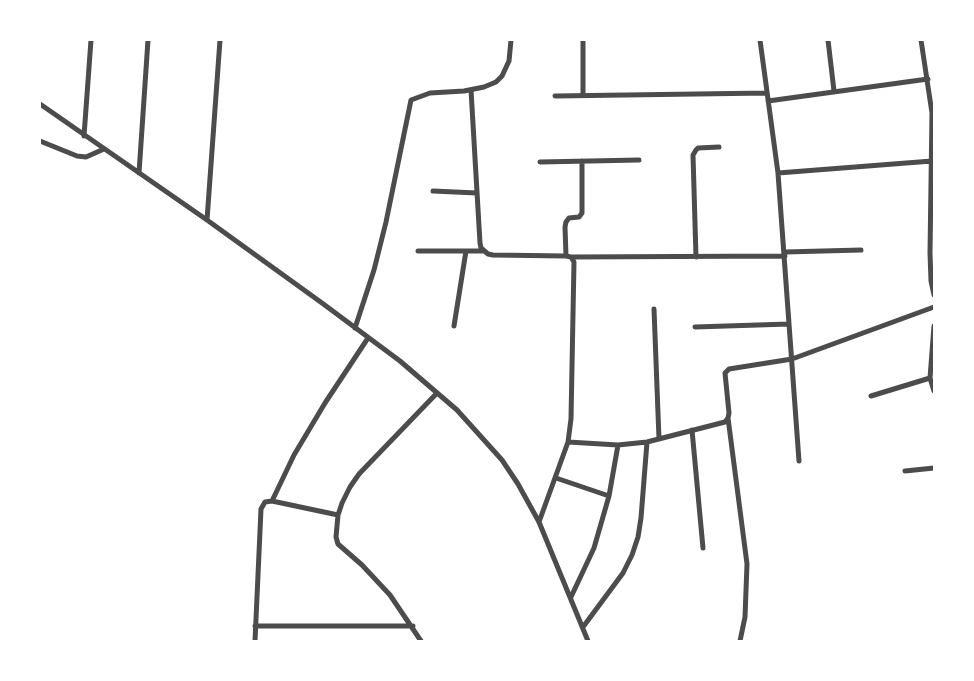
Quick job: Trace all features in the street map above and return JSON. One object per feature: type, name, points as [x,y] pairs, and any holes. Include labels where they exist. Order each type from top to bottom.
[{"type":"street","points":[[84,136],[91,40]]},
{"type":"street","points":[[139,173],[148,40]]},
{"type":"street","points":[[206,220],[220,40]]},
{"type":"street","points":[[355,328],[384,232],[412,100],[430,93],[471,90],[496,82],[502,76],[509,61],[511,40]]},
{"type":"street","points":[[583,40],[583,96]]},
{"type":"street","points":[[760,40],[778,173],[790,324],[798,461]]},
{"type":"street","points":[[828,40],[834,91]]},
{"type":"street","points":[[921,40],[932,113],[930,253],[931,281],[934,295]]},
{"type":"street","points":[[768,101],[928,79]]},
{"type":"street","points":[[471,90],[480,244],[484,251]]},
{"type":"street","points":[[554,96],[767,93]]},
{"type":"street","points":[[40,104],[206,220],[400,361],[457,410],[502,460],[539,522],[584,627],[588,641]]},
{"type":"street","points":[[40,141],[77,156],[86,157],[104,150]]},
{"type":"street","points":[[696,257],[693,156],[698,148],[718,147]]},
{"type":"street","points":[[540,162],[639,160]]},
{"type":"street","points":[[539,522],[568,442],[571,419],[574,262],[569,257],[565,227],[569,218],[580,217],[582,213],[582,161]]},
{"type":"street","points":[[778,173],[932,161]]},
{"type":"street","points":[[433,191],[478,193]]},
{"type":"street","points":[[418,251],[484,251],[493,255],[569,257],[696,257],[861,250]]},
{"type":"street","points":[[454,326],[466,251]]},
{"type":"street","points":[[740,641],[745,617],[747,564],[728,418],[726,373],[729,369],[792,359],[934,307]]},
{"type":"street","points":[[654,309],[659,439]]},
{"type":"street","points":[[695,327],[790,324]]},
{"type":"street","points":[[934,326],[930,378],[934,391]]},
{"type":"street","points":[[272,502],[294,455],[325,403],[368,338]]},
{"type":"street","points":[[871,396],[930,378]]},
{"type":"street","points":[[422,641],[390,595],[338,544],[336,538],[338,515],[350,487],[437,393]]},
{"type":"street","points":[[568,442],[618,445],[647,442],[725,422],[728,418]]},
{"type":"street","points":[[692,430],[703,548]]},
{"type":"street","points":[[584,627],[622,573],[632,555],[638,537],[641,518],[647,442]]},
{"type":"street","points":[[571,597],[594,548],[609,496],[618,445]]},
{"type":"street","points":[[906,471],[934,468]]},
{"type":"street","points":[[556,478],[609,496]]},
{"type":"street","points":[[255,641],[261,508],[265,502],[272,502],[338,515]]},
{"type":"street","points":[[256,626],[413,626]]}]
